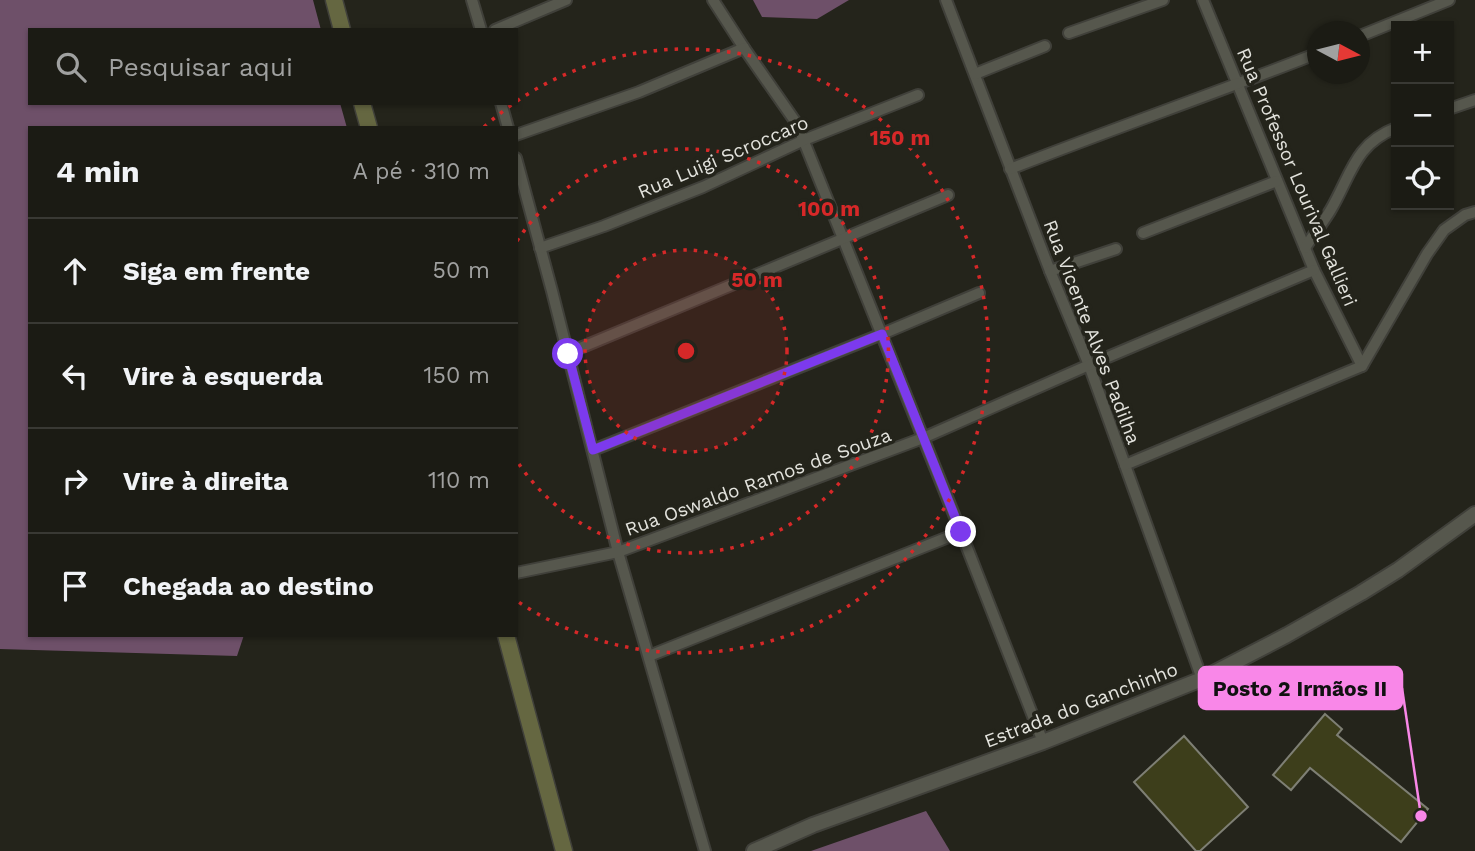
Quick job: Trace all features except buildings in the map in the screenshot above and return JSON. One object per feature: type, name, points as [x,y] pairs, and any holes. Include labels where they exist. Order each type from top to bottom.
[{"type":"main road","points":[[334,0],[341,28]]},
{"type":"main road","points":[[363,105],[368,126]]},
{"type":"main road","points":[[507,637],[564,851]]},
{"type":"street","points":[[472,0],[480,28]]},
{"type":"street","points":[[500,28],[566,0]]},
{"type":"street","points":[[713,0],[797,124],[1043,742]]},
{"type":"street","name":"Rua Vicente Alves Padilha","points":[[946,0],[1089,365],[1202,679]]},
{"type":"street","points":[[1069,33],[1163,0]]},
{"type":"street","name":"Rua Professor Lourival Gallieri","points":[[1203,0],[1314,270],[1362,366]]},
{"type":"street","points":[[1370,32],[1449,0]]},
{"type":"street","points":[[975,74],[1045,46]]},
{"type":"street","points":[[518,134],[639,92],[744,48]]},
{"type":"street","points":[[1010,169],[1307,56]]},
{"type":"street","name":"Rua Luigi Scroccaro","points":[[540,248],[703,187],[804,140],[918,94]]},
{"type":"street","points":[[1454,107],[1475,100]]},
{"type":"street","points":[[502,105],[507,126]]},
{"type":"street","points":[[1305,248],[1330,210],[1356,159],[1367,145],[1391,130]]},
{"type":"street","points":[[518,166],[618,552],[705,851]]},
{"type":"street","points":[[1143,233],[1278,181]]},
{"type":"street","points":[[568,354],[948,195]]},
{"type":"street","points":[[1125,465],[1362,366],[1427,254],[1444,230],[1465,215],[1475,212]]},
{"type":"street","points":[[1050,271],[1116,249]]},
{"type":"street","name":"Rua Oswaldo Ramos de Souza","points":[[518,573],[618,552],[923,439],[1314,270]]},
{"type":"street","points":[[593,450],[882,334],[979,292]]},
{"type":"street","name":"Estrada do Ganchinho","points":[[754,851],[834,817],[1043,742],[1202,679],[1362,593],[1475,514]]},
{"type":"street","points":[[649,656],[961,532]]},
{"type":"shaded area","points":[[0,0],[313,0],[320,28],[28,28],[28,105],[341,105],[346,126],[28,126],[28,637],[243,637],[237,656],[0,649]]},
{"type":"shaded area","points":[[753,0],[849,0],[817,19],[762,17]]},
{"type":"shaded area","points":[[926,811],[950,851],[811,851]]},
{"type":"place","name":"Posto 2 Irmãos II","points":[[1421,816]]},
{"type":"route","points":[[568,354],[593,450],[882,334],[961,532]]}]
